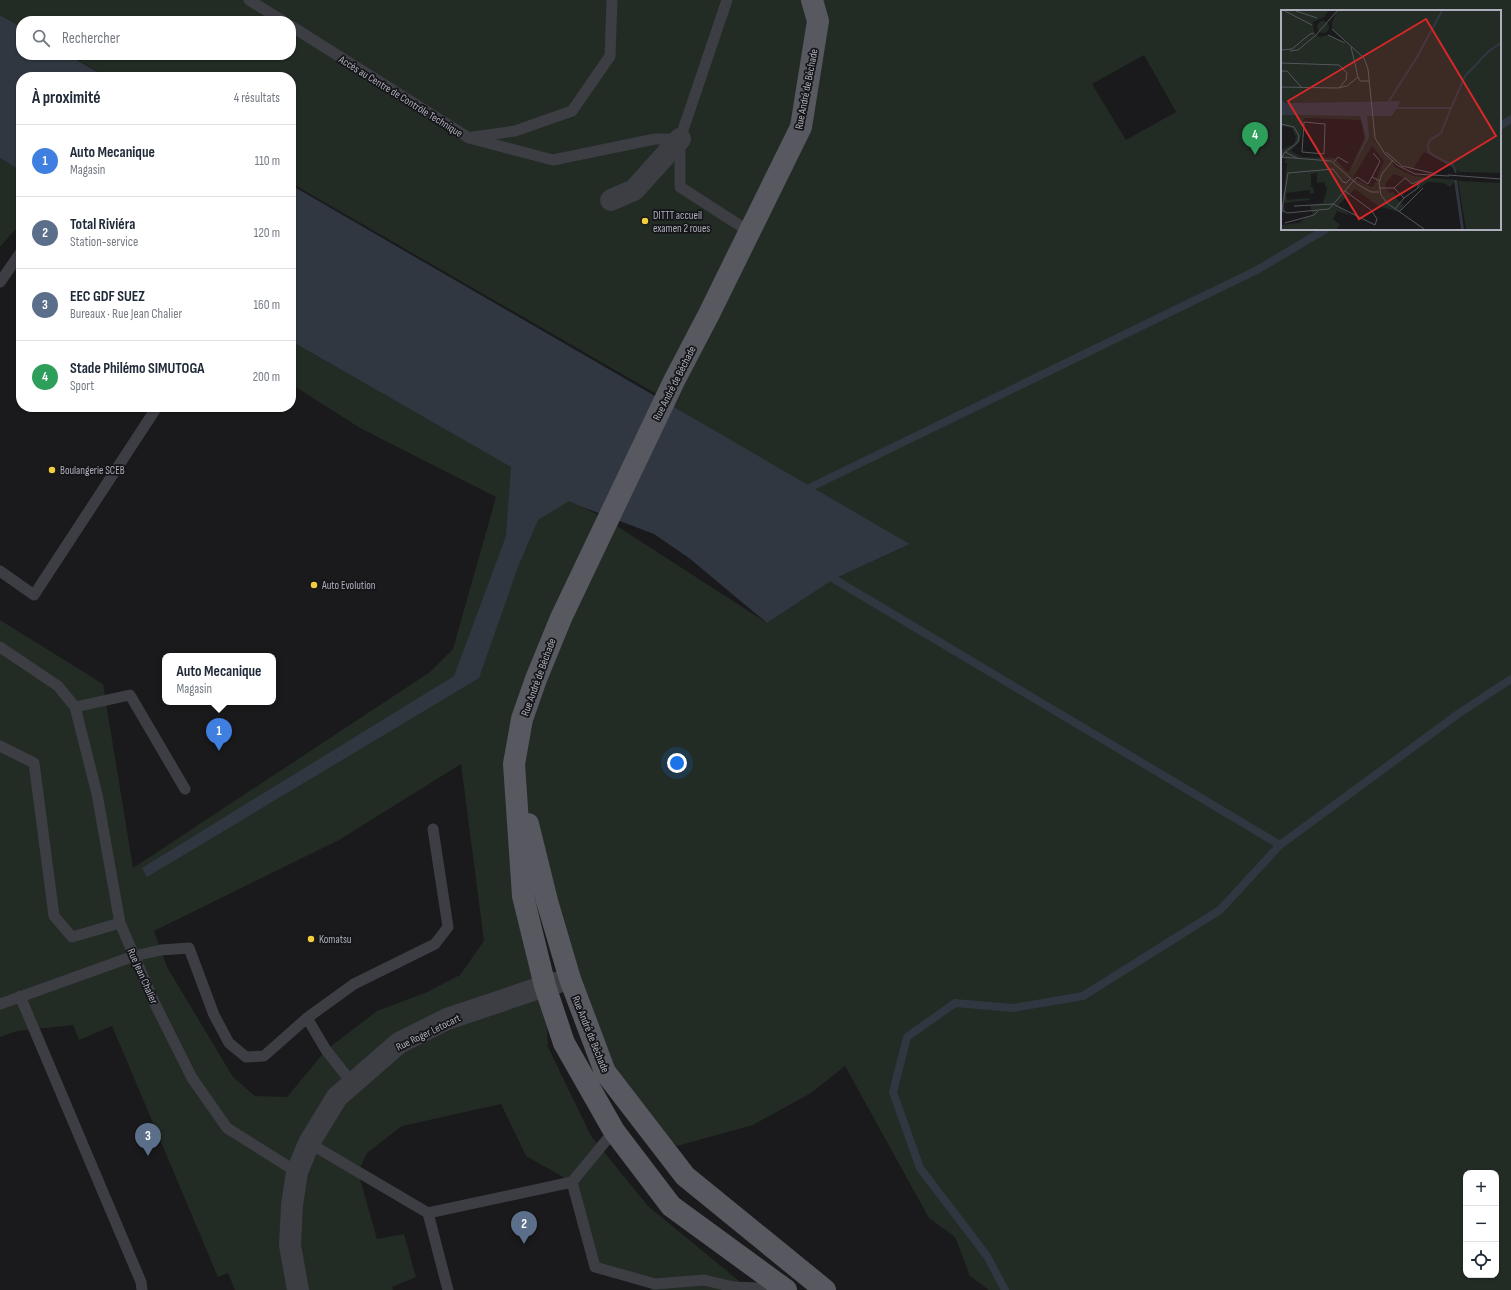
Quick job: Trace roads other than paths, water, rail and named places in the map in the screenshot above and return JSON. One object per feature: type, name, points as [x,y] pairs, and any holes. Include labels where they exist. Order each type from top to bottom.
[{"type":"main road","name":"Rue André de Béchade","points":[[785,1289],[671,1206],[614,1130],[564,1043],[545,986],[523,896],[514,764],[522,719],[536,679],[561,618],[674,381],[750,232],[801,127],[818,21],[812,0]]},
{"type":"main road","name":"Rue André de Béchade","points":[[514,764],[547,901],[570,980],[605,1072],[685,1176],[825,1290]]},
{"type":"street","points":[[611,200],[634,190],[680,139]]},
{"type":"street","name":"Rue Roger Letocart","points":[[297,1172],[309,1143],[337,1096],[399,1043],[447,1019],[545,986],[570,980]]},
{"type":"street","points":[[297,1172],[292,1206],[290,1245],[298,1290]]},
{"type":"lane","points":[[249,0],[274,16]]},
{"type":"lane","points":[[469,138],[516,131],[572,111],[610,56],[612,0]]},
{"type":"lane","points":[[727,0],[680,139],[680,187],[750,232]]},
{"type":"lane","name":"Accès au Centre de Contrôle Technique","points":[[296,29],[469,138],[553,160],[655,139],[680,139]]},
{"type":"lane","points":[[0,282],[16,259]]},
{"type":"lane","points":[[0,571],[34,595],[154,412]]},
{"type":"lane","name":"Rue Jean Chalier","points":[[0,647],[58,686],[75,707],[97,794],[120,923],[156,1006],[192,1078],[227,1128],[297,1172]]},
{"type":"lane","points":[[75,707],[130,695],[185,789]]},
{"type":"lane","points":[[0,746],[34,763],[54,916],[72,937],[120,923]]},
{"type":"lane","points":[[0,1004],[134,956],[189,948],[214,1015],[229,1043],[246,1057],[264,1056],[307,1018],[354,984],[435,944],[448,927],[433,829]]},
{"type":"lane","points":[[20,996],[141,1282],[142,1290]]},
{"type":"lane","points":[[307,1018],[326,1050],[352,1083]]},
{"type":"lane","points":[[309,1143],[428,1213],[572,1182],[614,1130]]},
{"type":"lane","points":[[572,1182],[595,1267],[653,1287],[704,1280],[734,1287],[785,1289]]},
{"type":"lane","points":[[428,1213],[448,1290]]},
{"type":"waterway","points":[[1501,125],[1511,119]]},
{"type":"waterway","points":[[803,491],[1257,270],[1324,230]]},
{"type":"waterway","points":[[834,579],[1280,845],[1458,714],[1511,679]]},
{"type":"waterway","points":[[1005,1290],[987,1256],[920,1168],[893,1092],[907,1037],[955,1003],[1013,1008],[1083,996],[1220,910],[1280,845]]},
{"type":"place","name":"Stade Philémo SIMUTOGA","points":[[1255,155]]},
{"type":"place","name":"DITTT accueil examen 2 roues","points":[[645,221]]},
{"type":"place","name":"Boulangerie SCEB","points":[[52,470]]},
{"type":"place","name":"Auto Evolution","points":[[314,585]]},
{"type":"place","name":"Auto Mecanique","points":[[219,751]]},
{"type":"place","name":"Komatsu","points":[[311,939]]},
{"type":"place","name":"EEC GDF SUEZ","points":[[148,1156]]},
{"type":"place","name":"Total Riviéra","points":[[524,1244]]}]
